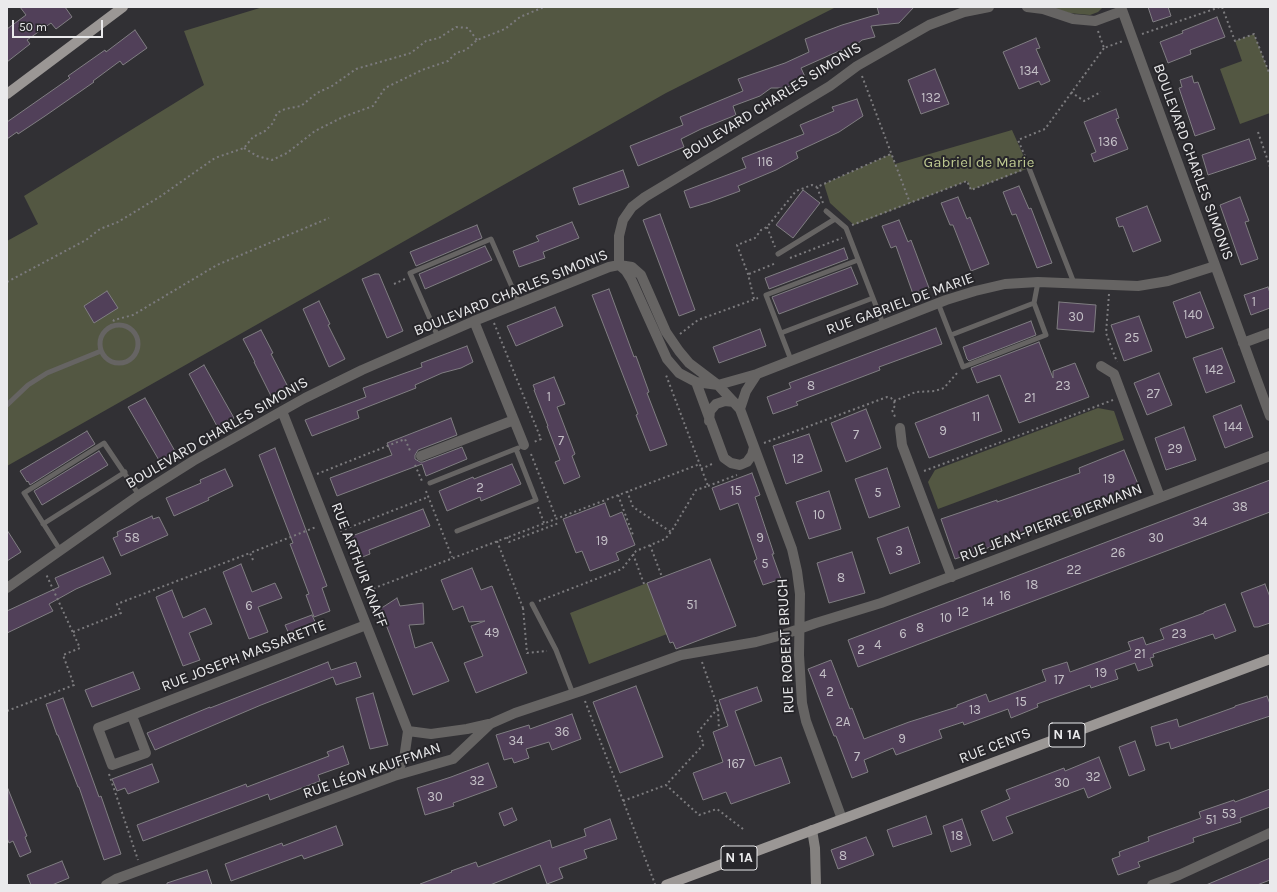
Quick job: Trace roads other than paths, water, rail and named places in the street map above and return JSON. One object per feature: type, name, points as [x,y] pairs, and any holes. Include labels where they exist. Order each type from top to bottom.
[{"type":"main road","points":[[7,94],[123,7]]},
{"type":"main road","name":"RUE CENTS","points":[[842,819],[1270,659]]},
{"type":"main road","name":"N 1A","points":[[666,885],[842,819]]},
{"type":"main road","points":[[812,830],[815,848],[816,885]]},
{"type":"street","name":"BOULEVARD CHARLES SIMONIS","points":[[7,588],[139,495],[193,460],[305,398],[362,370],[474,321],[609,267],[620,265],[620,227],[632,206],[830,86],[857,66],[930,25],[964,12],[989,7]]},
{"type":"street","name":"BOULEVARD CHARLES SIMONIS","points":[[1027,7],[1043,9],[1073,19],[1095,20],[1121,9],[1270,416]]},
{"type":"street","name":"RUE ROBERT BRUCH","points":[[620,265],[632,267],[641,274],[666,332],[671,340],[689,363],[718,385],[737,406],[754,447],[792,549],[800,594],[800,684],[806,721],[842,819]]},
{"type":"street","points":[[620,265],[631,279],[667,359],[679,373],[696,382],[718,385]]},
{"type":"street","name":"RUE GABRIEL DE MARIE","points":[[718,385],[757,374],[938,303],[975,291],[1005,284],[1038,282],[1138,286],[1168,281],[1215,266]]},
{"type":"street","points":[[474,321],[514,420],[522,446]]},
{"type":"street","points":[[1243,343],[1270,333]]},
{"type":"street","name":"RUE JEAN-PIERRE BIERMANN","points":[[1102,366],[1114,374],[1160,498]]},
{"type":"street","points":[[709,420],[710,411],[716,404],[725,401],[737,406],[757,374]]},
{"type":"street","points":[[696,382],[724,458],[730,463],[740,465],[747,462],[752,455],[754,447]]},
{"type":"street","name":"RUE ARTHUR KNAFF","points":[[282,411],[408,731],[404,759],[394,776]]},
{"type":"street","points":[[421,456],[514,420]]},
{"type":"street","name":"RUE JEAN-PIERRE BIERMANN","points":[[900,428],[902,445],[952,577]]},
{"type":"street","name":"RUE JEAN-PIERRE BIERMANN","points":[[800,629],[881,603],[952,577],[1270,456]]},
{"type":"street","name":"RUE JOSEPH MASSARETTE","points":[[132,716],[146,753],[112,766],[98,728],[366,625]]},
{"type":"street","name":"RUE LÉON KAUFFMAN","points":[[106,885],[116,879],[394,776],[453,759],[490,724],[515,713],[681,655],[756,642],[800,629]]},
{"type":"street","points":[[408,731],[431,734],[490,724]]},
{"type":"street","points":[[1152,885],[1179,875],[1270,833]]},
{"type":"lane","points":[[1029,168],[1074,283]]},
{"type":"lane","points":[[826,211],[846,228],[883,324]]},
{"type":"lane","points":[[778,254],[835,219]]},
{"type":"lane","points":[[438,337],[410,273],[478,244],[491,239],[519,303]]},
{"type":"lane","points":[[792,360],[766,295],[858,260]]},
{"type":"lane","points":[[938,303],[963,367],[1046,335],[1034,303],[1038,282]]},
{"type":"lane","points":[[781,333],[873,298]]},
{"type":"lane","points":[[951,335],[1034,303]]},
{"type":"lane","points":[[121,325],[130,329],[136,337],[138,347],[134,356],[126,362],[116,363],[107,359],[101,351],[100,341],[104,332],[111,326],[121,325]]},
{"type":"lane","points":[[7,405],[28,385],[48,373],[101,351]]},
{"type":"lane","points":[[60,550],[24,493],[104,443],[125,472],[139,495]]},
{"type":"lane","points":[[430,483],[522,446],[536,500],[457,531]]},
{"type":"lane","points":[[43,524],[125,472]]},
{"type":"lane","points":[[532,604],[577,692]]},
{"type":"park label","name":"Gabriel de Marie","points":[[979,163]]}]
